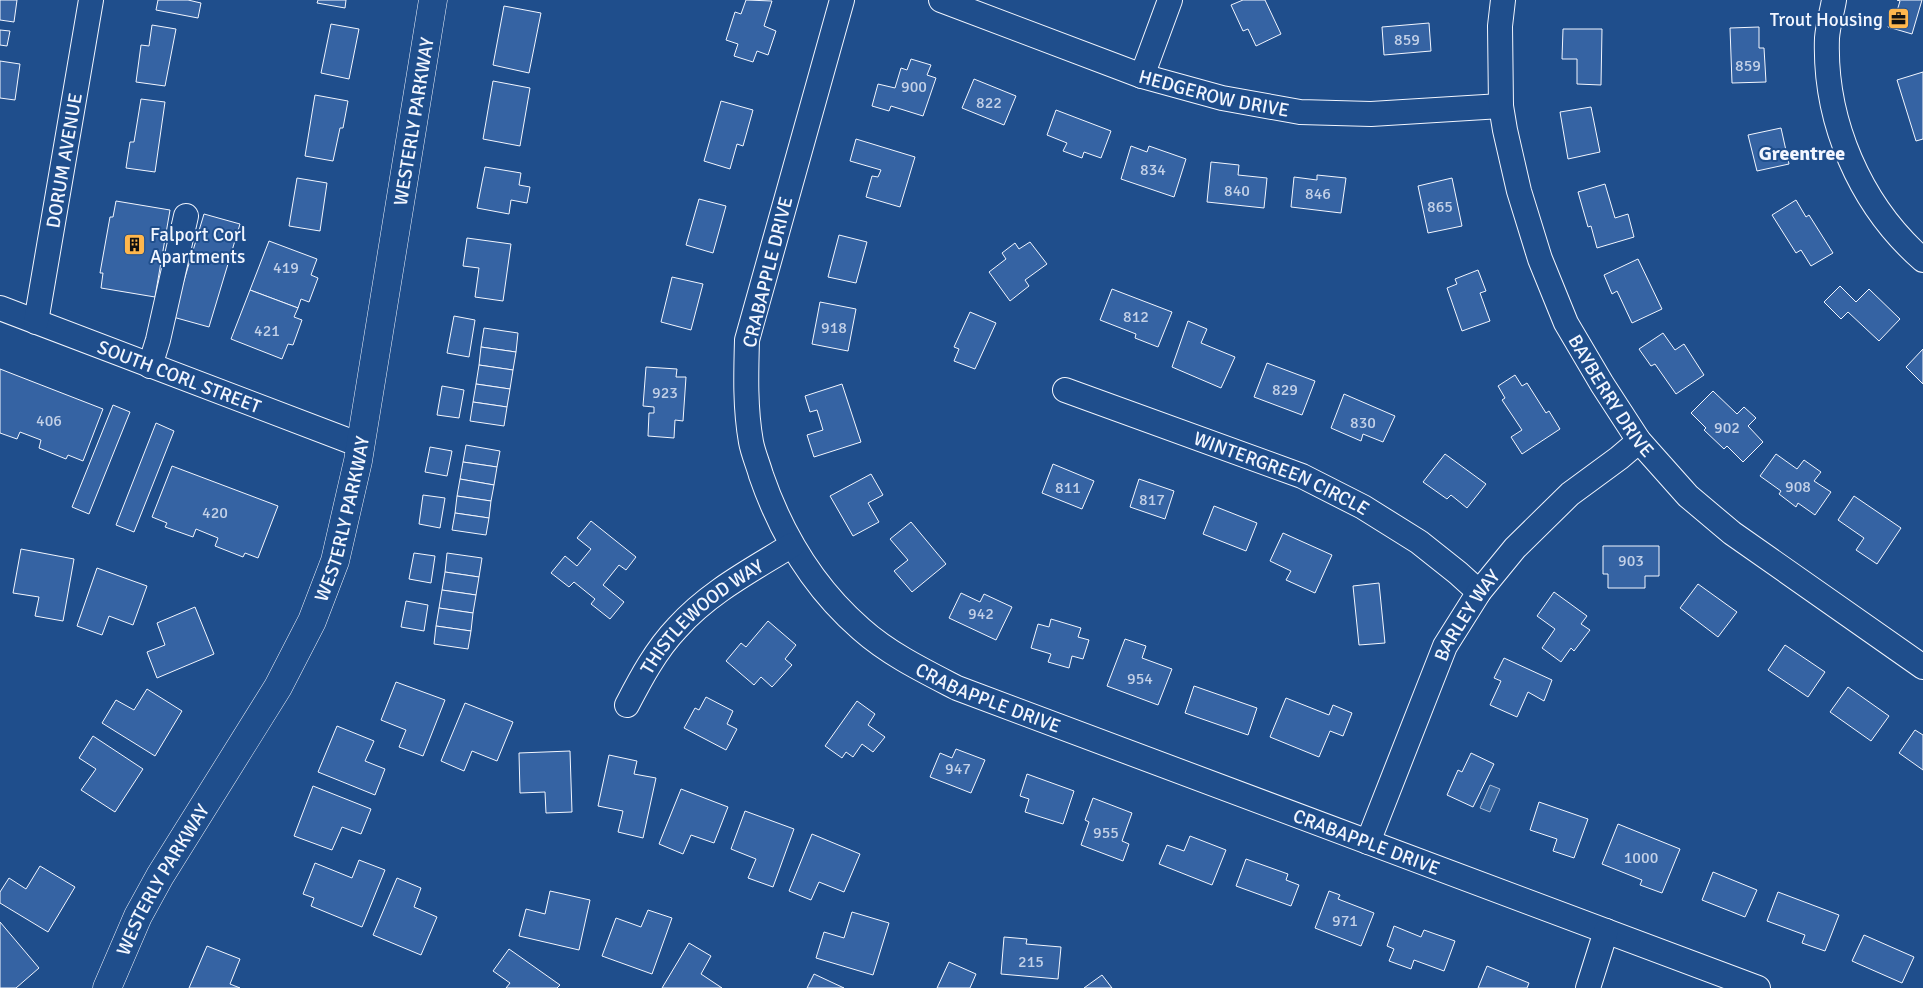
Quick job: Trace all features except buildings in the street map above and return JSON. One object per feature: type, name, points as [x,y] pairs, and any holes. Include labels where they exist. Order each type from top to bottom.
[{"type":"main road","name":"WESTERLY PARKWAY","points":[[107,988],[138,916],[156,882],[264,711],[312,620],[337,553],[360,445],[433,0]]},
{"type":"street","name":"DORUM AVENUE","points":[[36,322],[90,0]]},
{"type":"street","name":"CRABAPPLE DRIVE","points":[[842,0],[747,340],[745,389],[751,444],[770,501],[792,546],[821,586],[861,629],[909,663],[957,688],[1758,988]]},
{"type":"street","name":"HEDGEROW DRIVE","points":[[941,0],[1142,76],[1222,98],[1300,112],[1371,114],[1501,106]]},
{"type":"street","points":[[1142,76],[1170,0]]},
{"type":"street","name":"BAYBERRY DRIVE","points":[[1503,0],[1500,26],[1501,106],[1519,191],[1540,259],[1566,323],[1602,384],[1639,441],[1688,496],[1732,533],[1923,667]]},
{"type":"street","points":[[1834,0],[1827,37],[1829,78],[1833,111],[1844,147],[1857,175],[1885,219],[1923,260]]},
{"type":"street","points":[[150,366],[158,340],[186,216]]},
{"type":"street","name":"SOUTH CORL STREET","points":[[0,308],[360,445]]},
{"type":"street","name":"WINTERGREEN CIRCLE","points":[[1065,390],[1302,476],[1363,507],[1419,542],[1458,572],[1479,592]]},
{"type":"street","name":"BARLEY WAY","points":[[1368,842],[1445,646],[1479,592],[1515,548],[1570,494],[1639,441]]},
{"type":"street","name":"THISTLEWOOD WAY","points":[[627,705],[658,651],[677,628],[708,598],[792,546]]},
{"type":"street","points":[[1588,988],[1606,931]]},
{"type":"water","points":[[1490,785],[1500,789],[1490,812],[1480,808]]},
{"type":"place","name":"Trout Housing","points":[[1899,19]]},
{"type":"place","name":"Falport Corl Apartments","points":[[134,245]]},
{"type":"district","name":"Greentree","points":[[1802,153]]}]
